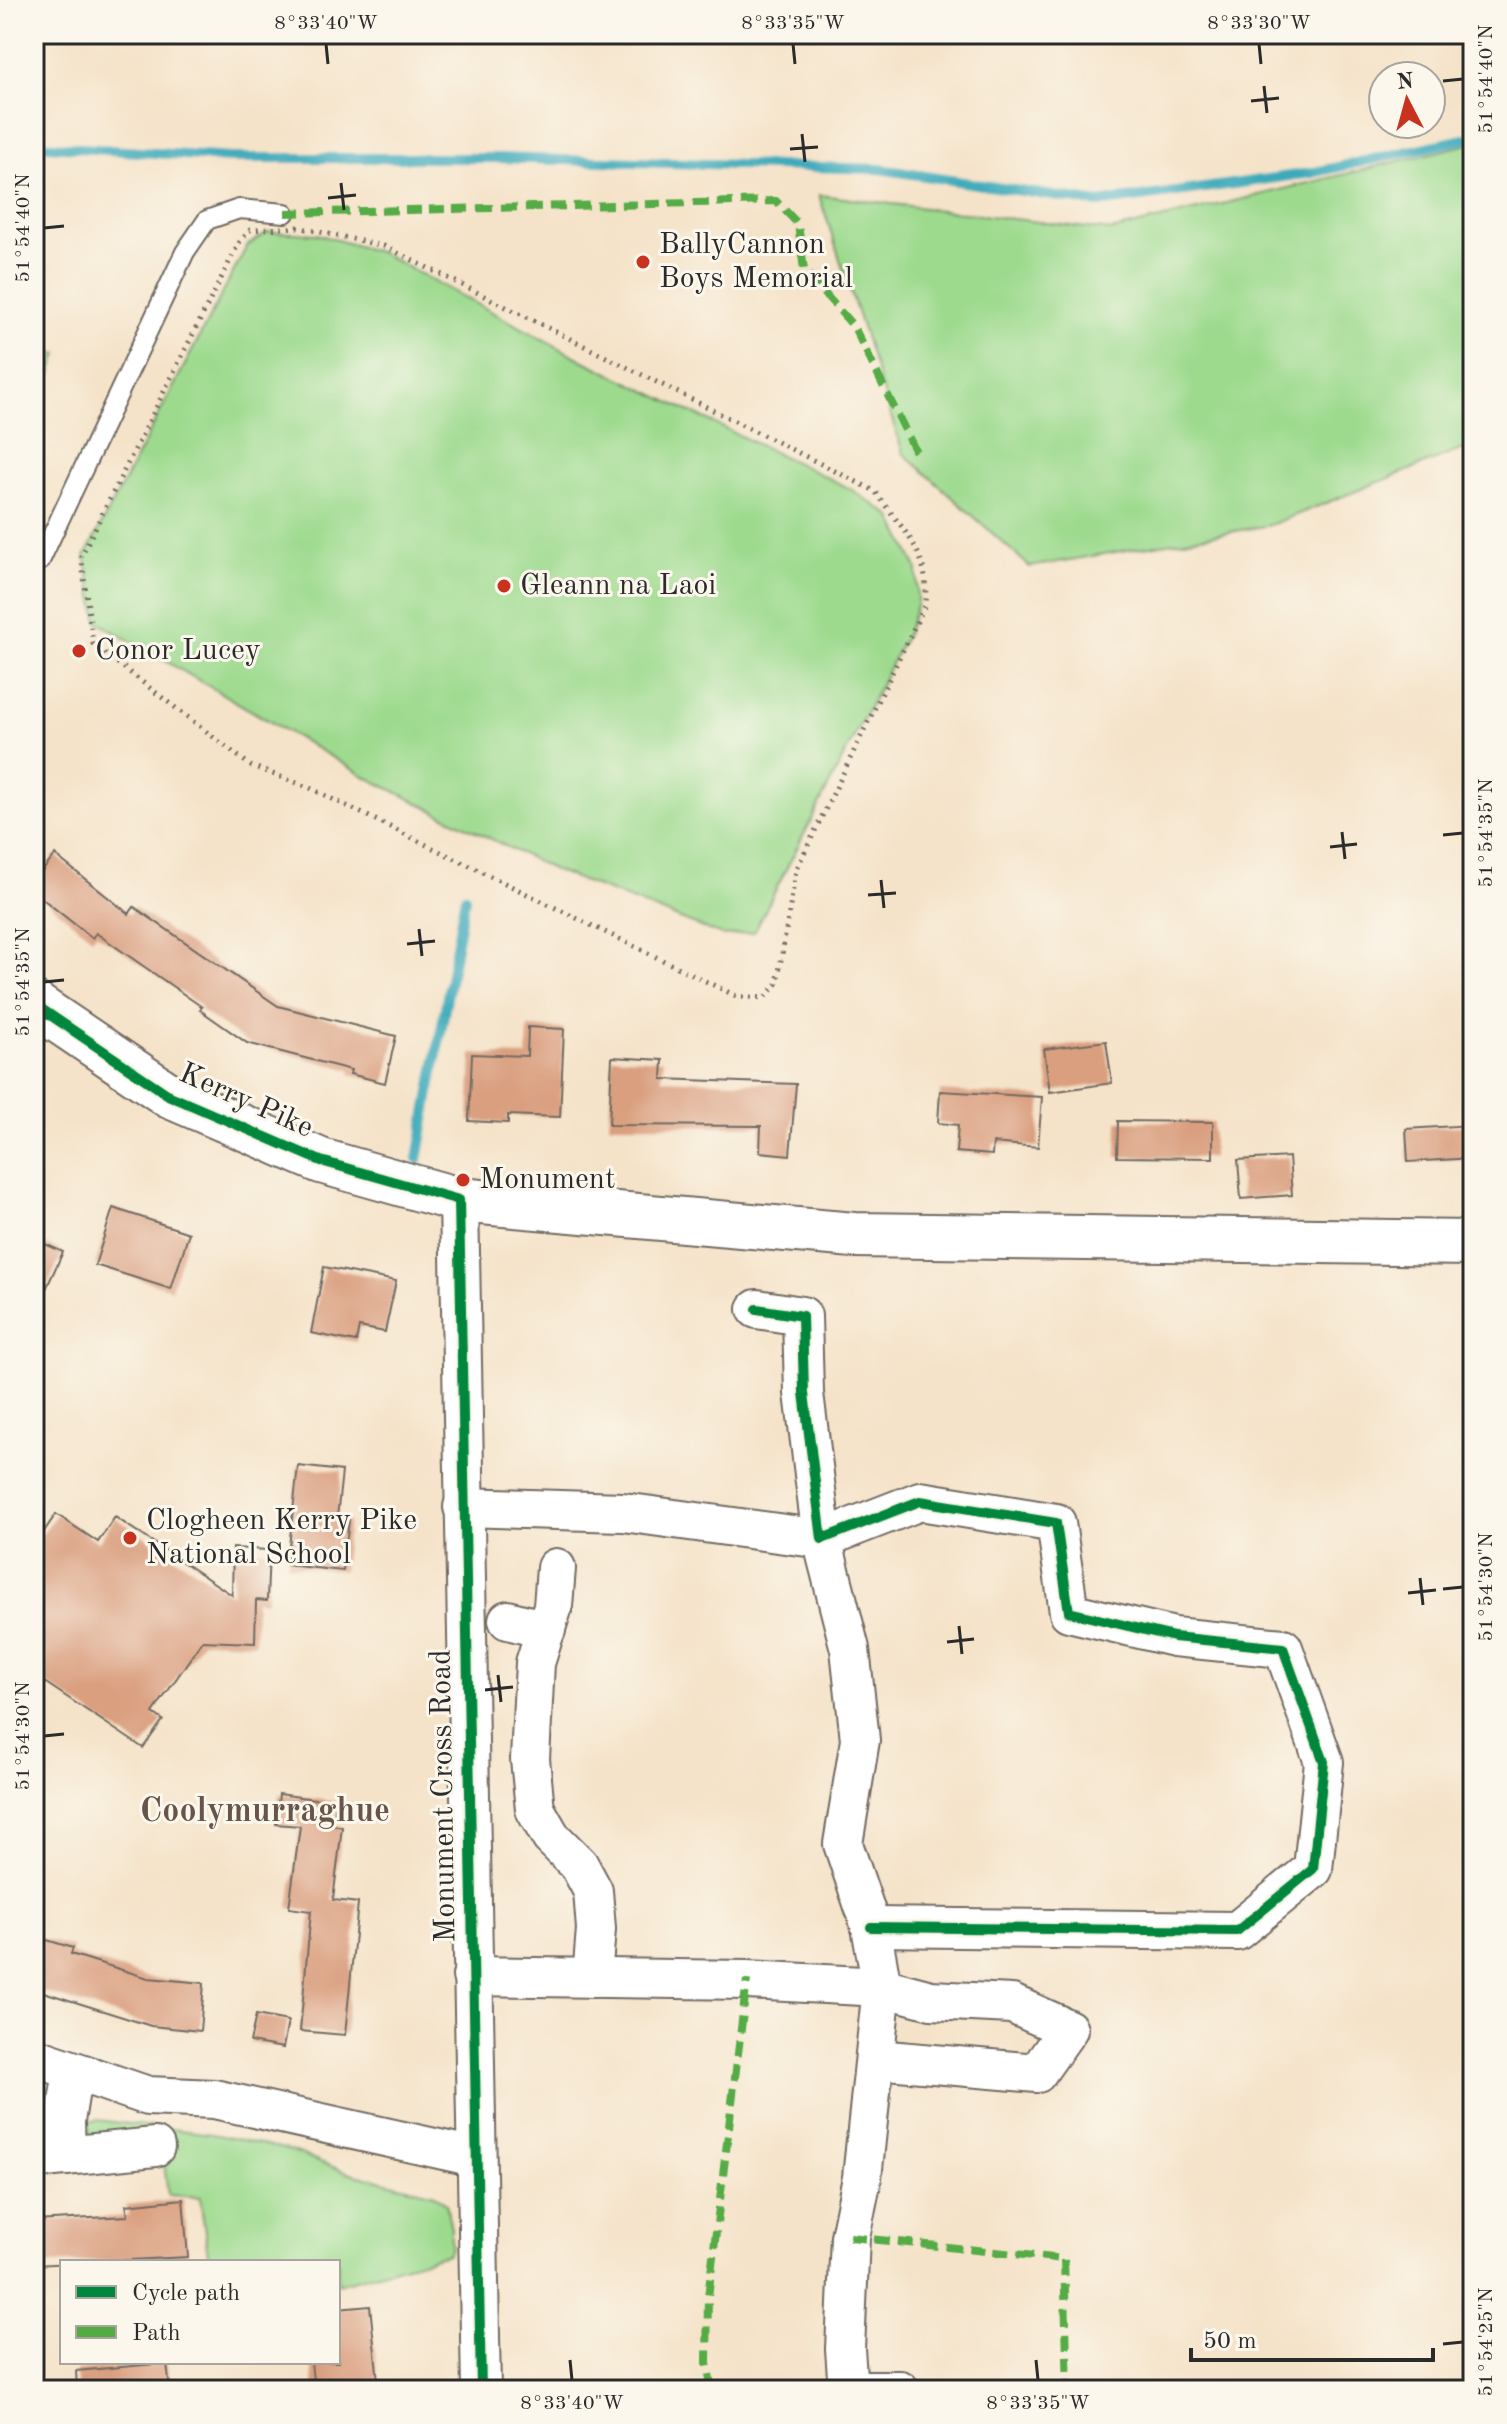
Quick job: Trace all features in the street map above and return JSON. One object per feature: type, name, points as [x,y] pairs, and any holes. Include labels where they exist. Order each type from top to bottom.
[{"type":"street","name":"Kerry Pike","points":[[34,1004],[170,1096],[321,1161],[459,1200],[854,1235],[1473,1243]]},
{"type":"street","name":"Monument Cross Road","points":[[459,1200],[481,2390]]},
{"type":"street","points":[[757,1309],[802,1316],[804,1393],[822,1539],[850,1649],[860,1740],[843,1844],[871,1927],[882,1987],[862,2178],[850,2237],[845,2349],[848,2390],[900,2390]]},
{"type":"street","points":[[463,1507],[623,1512],[822,1539],[920,1501],[1056,1523],[1069,1612],[1174,1637],[1283,1648],[1324,1762],[1313,1869],[1237,1931],[871,1927]]},
{"type":"street","points":[[556,1568],[553,1606],[535,1663],[530,1759],[535,1809],[551,1837],[579,1865],[593,1891],[596,1929],[592,1978]]},
{"type":"street","points":[[508,1620],[546,1630]]},
{"type":"street","points":[[472,1976],[882,1987],[931,2000],[1012,2004],[1068,2029],[1037,2073],[876,2059]]},
{"type":"street","points":[[34,2057],[148,2096],[214,2099],[475,2157]]},
{"type":"street","points":[[73,2071],[65,2121],[50,2157],[155,2147]]},
{"type":"lane","points":[[40,561],[185,252],[207,220],[239,209],[285,213]]},
{"type":"path","points":[[297,227],[384,246],[875,491],[918,549],[927,583],[925,605],[796,870],[777,984],[772,993],[764,998],[736,996],[608,937],[308,787],[251,766],[93,644],[81,556],[239,243],[250,230],[297,227]]},
{"type":"green space","points":[[1473,143],[1473,445],[1270,525],[1030,567],[903,453],[819,195],[1111,231]]},
{"type":"green space","name":"Gleann na Laoi","points":[[268,232],[317,234],[381,253],[586,362],[849,488],[891,516],[917,568],[917,603],[906,635],[754,932],[724,936],[554,870],[366,777],[98,622],[85,556],[247,246]]},
{"type":"green space","points":[[34,345],[58,354],[34,419]]},
{"type":"green space","points":[[97,2120],[212,2134],[293,2151],[343,2171],[435,2194],[446,2204],[451,2247],[447,2254],[340,2283],[340,2260],[209,2260],[200,2197],[168,2195],[162,2147],[84,2147],[82,2124]]},
{"type":"building","points":[[55,855],[129,914],[134,907],[278,1006],[396,1036],[385,1083],[350,1074],[351,1070],[247,1043],[200,1010],[202,1007],[96,933],[92,938],[34,892],[34,882]]},
{"type":"building","points":[[528,1027],[564,1029],[560,1117],[508,1115],[508,1123],[469,1121],[472,1054],[527,1056]]},
{"type":"building","points":[[1106,1041],[1112,1083],[1050,1092],[1044,1049]]},
{"type":"building","points":[[612,1057],[663,1060],[662,1079],[796,1084],[790,1155],[760,1152],[761,1126],[609,1125]]},
{"type":"building","points":[[940,1091],[1042,1097],[1038,1147],[993,1143],[992,1155],[956,1152],[958,1125],[938,1123]]},
{"type":"building","points":[[1118,1121],[1213,1122],[1213,1158],[1117,1157]]},
{"type":"building","points":[[1472,1125],[1473,1158],[1408,1162],[1406,1129]]},
{"type":"building","points":[[1289,1157],[1292,1195],[1241,1199],[1238,1160]]},
{"type":"building","points":[[113,1208],[189,1233],[171,1289],[95,1265]]},
{"type":"building","points":[[34,1239],[63,1252],[34,1315]]},
{"type":"building","points":[[324,1267],[396,1281],[385,1332],[359,1327],[356,1342],[311,1333]]},
{"type":"building","points":[[298,1466],[342,1471],[337,1518],[349,1520],[343,1571],[287,1565]]},
{"type":"building","points":[[56,1514],[98,1542],[115,1517],[232,1595],[233,1548],[269,1550],[267,1601],[256,1600],[255,1643],[202,1641],[153,1713],[163,1720],[143,1748],[34,1675],[34,1546]]},
{"type":"building","points":[[279,1794],[336,1802],[333,1825],[342,1827],[333,1900],[358,1903],[345,2035],[300,2031],[311,1911],[289,1908],[300,1826],[276,1824]]},
{"type":"building","points":[[34,1936],[73,1948],[71,1954],[148,1978],[204,1983],[200,2031],[151,2026],[34,1989]]},
{"type":"building","points":[[256,2015],[288,2021],[283,2048],[250,2042]]},
{"type":"building","points":[[183,2199],[188,2257],[60,2260],[60,2264],[34,2265],[34,2221],[128,2216],[126,2205]]},
{"type":"building","points":[[370,2306],[379,2390],[314,2390],[311,2364],[340,2364],[340,2309]]},
{"type":"building","points":[[167,2364],[170,2390],[77,2390],[76,2371]]},
{"type":"waterway","points":[[34,145],[230,158],[495,158],[880,169],[1098,203],[1311,173],[1473,137]]},
{"type":"waterway","points":[[418,1159],[465,897]]},
{"type":"marked path","points":[[285,213],[776,201],[798,224],[804,270],[854,327],[919,458]]},
{"type":"marked path","points":[[712,2390],[707,2363],[708,2297],[747,1980]]},
{"type":"marked path","points":[[850,2237],[1064,2259],[1068,2390]]},
{"type":"cycle path","points":[[34,1004],[170,1096],[321,1161],[459,1200],[481,2390]]},
{"type":"cycle path","points":[[757,1309],[802,1316],[804,1393],[822,1539],[920,1501],[1056,1523],[1069,1612],[1174,1637],[1283,1648],[1324,1762],[1313,1869],[1237,1931],[871,1927]]},
{"type":"place","name":"BallyCannon Boys Memorial","points":[[643,262]]},
{"type":"place","name":"Gleann na Laoi","points":[[504,586]]},
{"type":"place","name":"Conor Lucey","points":[[79,651]]},
{"type":"place","name":"Monument","points":[[463,1180]]},
{"type":"place","name":"Clogheen Kerry Pike National School","points":[[130,1538]]},
{"type":"district","name":"Coolymurraghue","points":[[265,1812]]}]
